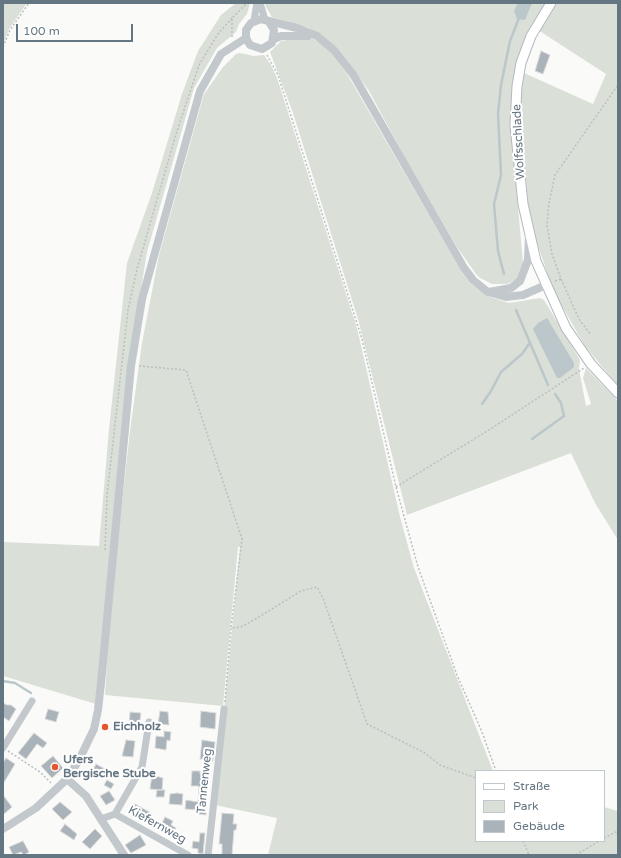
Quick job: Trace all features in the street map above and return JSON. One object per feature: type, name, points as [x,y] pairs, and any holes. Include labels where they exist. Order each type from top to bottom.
[{"type":"main road","name":"Wolfsschlade","points":[[550,3],[531,36],[521,63],[517,86],[515,125],[523,204],[529,234],[546,285],[566,328],[590,364],[618,393]]},
{"type":"street","points":[[258,3],[267,21],[274,30],[274,39],[270,46],[262,49],[250,46],[246,38],[246,30],[254,20],[258,3]]},
{"type":"street","points":[[254,20],[267,21],[297,28],[317,36],[335,51],[354,76],[464,268],[473,280],[488,292],[500,296],[513,297],[523,295],[546,285]]},
{"type":"street","points":[[274,39],[280,36],[297,34],[317,36]]},
{"type":"street","points":[[3,829],[36,808],[67,779],[88,742],[98,710],[131,366],[142,299],[153,254],[200,90],[221,54],[246,38]]},
{"type":"street","points":[[488,292],[511,288],[520,281],[528,260],[529,234]]},
{"type":"street","points":[[3,748],[32,701]]},
{"type":"street","name":"Tannenweg","points":[[208,855],[224,709]]},
{"type":"street","name":"Kiefernweg","points":[[101,819],[115,814],[142,767],[149,722]]},
{"type":"street","points":[[67,779],[86,796],[124,855]]},
{"type":"street","name":"Kiefernweg","points":[[115,814],[188,855]]},
{"type":"path","points":[[3,47],[10,30],[28,3]]},
{"type":"path","points":[[233,45],[231,32],[232,18],[247,3]]},
{"type":"path","points":[[262,49],[272,62],[278,75],[362,339],[396,487],[418,567],[457,675],[482,732],[496,770]]},
{"type":"path","points":[[591,335],[579,319],[561,279],[552,254],[547,225],[549,204],[555,175],[618,85]]},
{"type":"path","points":[[546,285],[561,279]]},
{"type":"path","points":[[396,487],[492,428],[590,364]]},
{"type":"path","points":[[131,366],[186,370],[242,539],[231,628],[224,709]]},
{"type":"path","points":[[231,628],[241,626],[254,620],[301,591],[317,588],[323,598],[368,724],[424,753],[440,764],[475,778]]},
{"type":"path","points":[[3,748],[40,772],[57,788]]},
{"type":"path","points":[[605,838],[618,831]]},
{"type":"path","points":[[524,842],[529,855]]},
{"type":"path","points":[[576,855],[597,842]]},
{"type":"green space","points":[[3,3],[27,3],[9,29],[3,45]]},
{"type":"green space","points":[[236,3],[250,3],[247,14],[239,24],[236,32],[217,48],[194,88],[147,252],[133,337],[96,704],[3,676],[3,542],[99,546],[109,429],[127,263],[152,193],[182,94],[198,51],[221,15]]},
{"type":"green space","points":[[265,3],[545,3],[529,31],[517,60],[513,82],[511,104],[513,152],[523,263],[516,280],[507,284],[492,284],[480,278],[476,274],[457,247],[407,161],[369,91],[339,49],[309,28],[272,17]]},
{"type":"green space","points":[[556,3],[618,3],[618,386],[585,346],[554,292],[534,234],[528,204],[520,106],[524,73],[593,104],[606,74],[538,30]]},
{"type":"green space","points":[[299,38],[313,39],[322,44],[334,55],[350,79],[463,274],[470,283],[490,297],[509,303],[540,298],[544,300],[580,360],[579,369],[586,406],[591,404],[583,378],[586,368],[618,401],[618,540],[595,503],[571,453],[407,515],[358,319],[292,110],[270,52],[281,41]]},
{"type":"green space","points":[[240,53],[254,56],[264,55],[277,78],[357,328],[400,517],[414,568],[493,770],[475,770],[475,842],[605,842],[605,807],[618,811],[618,855],[268,855],[277,818],[215,805],[240,547],[238,547],[223,706],[105,695],[110,611],[130,431],[142,343],[159,255],[204,94],[223,67],[236,54]]},
{"type":"shaded area","points":[[518,3],[532,3],[525,20],[517,19],[514,11]]},
{"type":"shaded area","points":[[547,318],[574,363],[574,367],[560,378],[557,378],[533,329],[538,323]]},
{"type":"building","points":[[541,51],[550,55],[543,74],[535,71]]},
{"type":"building","points":[[3,703],[11,705],[16,709],[9,721],[3,717]]},
{"type":"building","points":[[48,709],[59,712],[56,722],[45,719]]},
{"type":"building","points":[[160,711],[168,712],[169,725],[158,724]]},
{"type":"building","points":[[201,711],[216,713],[215,729],[200,727]]},
{"type":"building","points":[[130,712],[141,713],[139,728],[129,726]]},
{"type":"building","points":[[164,731],[171,732],[170,741],[167,740],[166,750],[155,748],[156,736],[164,737]]},
{"type":"building","points":[[34,733],[47,743],[43,748],[37,744],[26,759],[18,753]]},
{"type":"building","points":[[126,740],[135,741],[133,757],[122,756]]},
{"type":"building","points":[[202,740],[215,742],[213,761],[200,759]]},
{"type":"building","points":[[53,756],[63,768],[52,778],[41,766]]},
{"type":"building","points":[[6,758],[15,764],[3,784],[3,763]]},
{"type":"building","points":[[96,764],[105,769],[101,777],[92,772]]},
{"type":"building","points":[[192,771],[200,771],[200,774],[209,774],[209,782],[207,782],[206,815],[197,814],[198,810],[185,809],[186,800],[198,802],[199,786],[191,786]]},
{"type":"building","points":[[152,775],[163,778],[162,790],[150,789]]},
{"type":"building","points":[[107,780],[114,784],[111,789],[104,785]]},
{"type":"building","points":[[157,790],[165,790],[164,797],[156,797]]},
{"type":"building","points":[[109,791],[115,800],[106,805],[100,796]]},
{"type":"building","points":[[170,794],[183,794],[182,805],[169,804]]},
{"type":"building","points":[[3,795],[12,807],[3,815]]},
{"type":"building","points":[[60,802],[72,812],[63,820],[52,809]]},
{"type":"building","points":[[135,804],[151,813],[148,818],[139,813],[138,816],[131,812]]},
{"type":"building","points":[[222,813],[234,814],[233,824],[237,824],[236,830],[234,830],[232,855],[222,855],[222,844],[219,844]]},
{"type":"building","points":[[165,817],[173,821],[171,825],[176,828],[171,837],[159,829]]},
{"type":"building","points":[[65,824],[77,834],[74,840],[60,831]]},
{"type":"building","points":[[95,829],[102,836],[90,849],[82,842]]},
{"type":"building","points":[[200,833],[205,833],[203,854],[198,853],[198,849],[192,848],[193,841],[199,842]]},
{"type":"building","points":[[140,835],[146,845],[131,853],[125,845]]},
{"type":"building","points":[[23,841],[29,852],[24,855],[21,852],[13,855],[9,847]]},
{"type":"waterway","points":[[504,274],[498,251],[494,204],[501,175],[498,114],[501,85],[510,41],[519,18]]},
{"type":"waterway","points":[[516,310],[548,385]]},
{"type":"waterway","points":[[482,404],[501,372],[522,354],[529,344]]},
{"type":"waterway","points":[[532,439],[564,416],[561,403],[555,394]]},
{"type":"waterway","points":[[3,681],[15,683],[31,693]]},
{"type":"place","name":"Eichholz","points":[[105,727]]},
{"type":"place","name":"Ufers Bergische Stube","points":[[55,767]]}]
